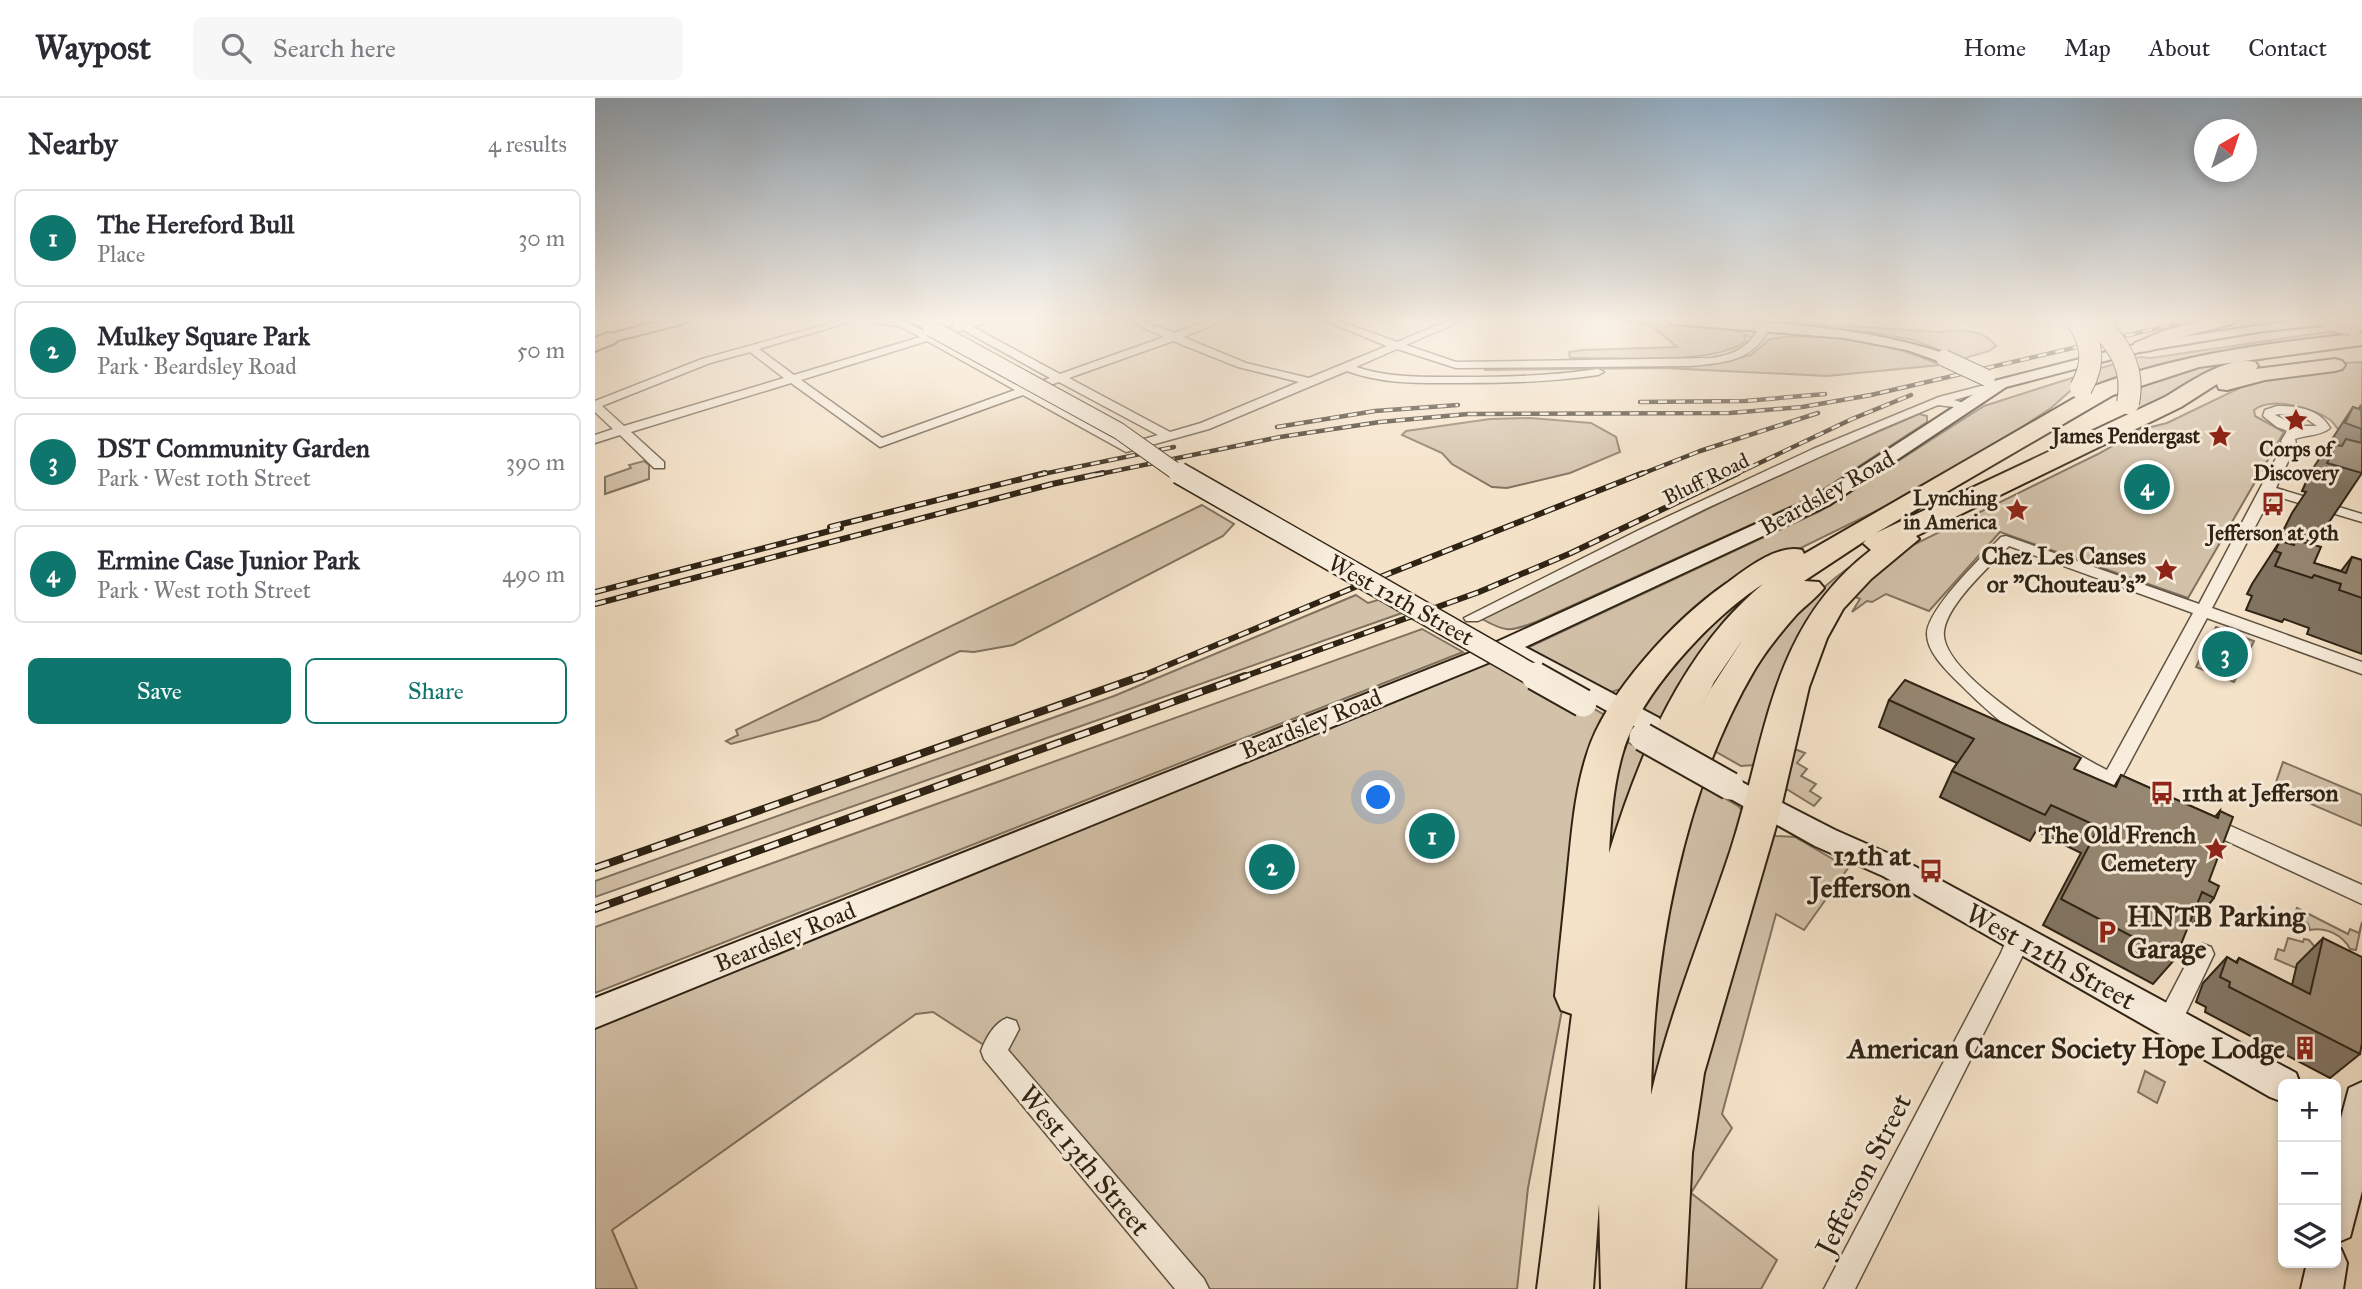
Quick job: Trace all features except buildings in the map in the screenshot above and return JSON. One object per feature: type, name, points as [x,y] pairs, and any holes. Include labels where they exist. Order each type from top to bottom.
[{"type":"highway","points":[[2033,432],[2081,388],[2087,376]]},
{"type":"highway","points":[[2088,443],[2115,422],[2128,403],[2132,386],[2130,376]]},
{"type":"highway","points":[[1629,1289],[1625,1171],[1633,1012],[1652,893],[1684,786],[1721,699],[1748,655],[1777,617],[1804,592],[1846,561],[1889,537],[2033,432],[2092,396],[2144,376]]},
{"type":"highway","points":[[1564,1289],[1597,990],[1625,861],[1667,743],[1688,701],[1720,648],[1758,604],[1806,565],[1929,507],[2088,443],[2173,402],[2216,376]]},
{"type":"highway","points":[[2173,402],[2235,381],[2268,376]]},
{"type":"highway","points":[[1564,1289],[1571,1069],[1593,806],[1601,767],[1619,715],[1660,660],[1685,632],[1741,584],[1804,549],[1929,507]]},
{"type":"highway","points":[[1657,1289],[1668,1143],[1680,1076],[1712,962],[1749,787],[1802,660],[1825,613],[1857,575],[1929,507]]},
{"type":"street","points":[[659,465],[595,406],[670,376]]},
{"type":"street","points":[[788,376],[880,443],[1065,376]]},
{"type":"street","points":[[595,439],[803,376]]},
{"type":"street","name":"West 12th Street","points":[[1003,376],[1023,391],[1126,448],[1168,436]]},
{"type":"street","name":"West 12th Street","points":[[1023,376],[1119,431],[1161,464],[1195,485],[1749,787],[1825,838],[1893,868],[2278,1082]]},
{"type":"street","points":[[1027,376],[1035,380]]},
{"type":"street","points":[[1054,376],[1168,436],[1205,426],[1326,376]]},
{"type":"street","points":[[1285,376],[1311,382]]},
{"type":"street","points":[[1370,376],[1406,380],[1543,380],[1582,376]]},
{"type":"street","points":[[1982,376],[1994,381]]},
{"type":"street","name":"Beardsley Road","points":[[1936,402],[1994,381],[2019,376]]},
{"type":"street","name":"Beardsley Road","points":[[595,1013],[1498,650],[1588,611],[1822,501],[1966,407],[1994,381]]},
{"type":"street","points":[[1936,402],[1947,401],[1966,407]]},
{"type":"street","name":"Bluff Road","points":[[1472,618],[1769,472],[1936,402]]},
{"type":"street","points":[[2322,430],[2325,426],[2322,422],[2306,413],[2283,410],[2269,412],[2270,418],[2294,436],[2322,430],[2341,435]]},
{"type":"street","points":[[2111,780],[2268,490],[2294,436]]},
{"type":"street","points":[[2268,490],[2362,518]]},
{"type":"street","points":[[2158,802],[2066,759],[2030,738],[1977,692],[1940,649],[1935,632],[1939,615],[2006,540],[2362,668]]},
{"type":"street","points":[[2182,813],[2362,895]]},
{"type":"street","name":"Jefferson Street","points":[[1839,1289],[2012,955],[2018,938]]},
{"type":"street","points":[[2169,1022],[2203,954]]},
{"type":"street","name":"West 13th Street","points":[[1007,1029],[993,1051],[1194,1289]]},
{"type":"street","points":[[2339,1205],[2354,1118]]},
{"type":"street","points":[[2322,1289],[2326,1268]]},
{"type":"shaded area","points":[[2083,376],[2077,385],[2051,408],[1978,456],[1917,491],[1764,566],[1621,689],[1611,692],[1604,690],[1527,648],[1820,511],[1984,406]]},
{"type":"shaded area","points":[[2095,376],[2129,376],[2093,390],[2088,388]]},
{"type":"shaded area","points":[[2166,376],[2212,376],[2141,411],[2134,409],[2143,382]]},
{"type":"shaded area","points":[[2279,376],[2362,376],[2362,437],[2342,432],[2329,419],[2292,405],[2271,404],[2254,410],[2255,416],[2284,432],[2188,598],[2000,532],[1929,611],[1886,594],[1872,602],[1867,601],[1852,612],[1860,599],[1853,596],[1891,559],[1913,545],[2143,429],[2167,423],[2250,383]]},
{"type":"shaded area","points":[[1919,414],[1927,416],[1927,422],[1810,498],[1538,621],[1504,629],[1482,619],[1773,477]]},
{"type":"shaded area","points":[[1530,418],[1591,423],[1616,437],[1620,452],[1570,473],[1507,488],[1492,487],[1452,464],[1442,453],[1402,435],[1406,431],[1490,419]]},
{"type":"shaded area","points":[[644,461],[649,465],[649,479],[605,494],[605,477]]},
{"type":"shaded area","points":[[1202,505],[1234,524],[1223,536],[1013,645],[974,652],[960,651],[819,720],[731,744],[726,741],[738,735],[736,730]]},
{"type":"shaded area","points":[[1873,552],[1755,765],[1741,766],[1713,750],[1759,663],[1796,614],[1844,571]]},
{"type":"shaded area","points":[[1786,566],[1752,592],[1726,618],[1690,669],[1663,720],[1641,710],[1648,693],[1702,627]]},
{"type":"shaded area","points":[[1356,595],[1368,603],[1381,599],[1405,612],[595,897],[595,881],[1114,696]]},
{"type":"shaded area","points":[[2216,627],[2254,641],[2234,682],[2196,667]]},
{"type":"shaded area","points":[[1422,629],[1463,652],[595,993],[595,927]]},
{"type":"shaded area","points":[[1489,649],[1617,722],[1528,1188],[1517,1289],[1194,1289],[993,1051],[933,1012],[916,1014],[612,1230],[637,1289],[595,1289],[595,1013]]},
{"type":"shaded area","points":[[1624,740],[1644,752],[1610,860],[1599,826]]},
{"type":"shaded area","points":[[1792,748],[1805,753],[1797,763],[1807,769],[1801,776],[1816,784],[1810,791],[1821,798],[1814,806],[1785,788]]},
{"type":"shaded area","points":[[2283,762],[2362,795],[2362,826],[2274,788]]},
{"type":"shaded area","points":[[1700,784],[1738,806],[1747,815],[1656,1141],[1647,1077],[1651,1028],[1665,925]]},
{"type":"shaded area","points":[[1770,832],[1776,836],[1795,837],[1848,868],[1804,930],[1776,914],[1722,1114],[1732,1128],[1691,1193],[1777,1260],[1761,1289],[1682,1289],[1698,1070]]},
{"type":"shaded area","points":[[2297,908],[2348,934],[2350,929],[2359,933],[2362,922],[2356,950],[2350,949],[2333,933],[2310,930],[2308,924],[2294,915]]},
{"type":"shaded area","points":[[2288,938],[2303,942],[2304,939],[2309,940],[2321,954],[2297,965],[2296,968],[2275,959],[2278,949],[2284,951]]},
{"type":"shaded area","points":[[2145,1071],[2165,1082],[2157,1103],[2138,1092]]},
{"type":"railway","points":[[1095,475],[1280,437],[1380,422],[1468,414],[1730,413],[1802,407],[1871,395],[1954,376]]},
{"type":"railway","points":[[1640,402],[1745,401],[1825,394]]},
{"type":"railway","points":[[1734,475],[1852,419],[1911,395]]},
{"type":"railway","points":[[1277,427],[1375,411],[1458,405]]},
{"type":"railway","points":[[1639,475],[1700,451],[1818,413]]},
{"type":"railway","points":[[1038,475],[1174,447]]},
{"type":"railway","points":[[830,527],[1045,473]]},
{"type":"railway","points":[[595,604],[1103,473]]},
{"type":"railway","points":[[1141,676],[1355,587],[1643,473]]},
{"type":"railway","points":[[1240,678],[1479,592],[1571,553],[1738,473]]},
{"type":"railway","points":[[595,592],[841,528]]},
{"type":"railway","points":[[595,868],[1141,676]]},
{"type":"railway","points":[[595,909],[1245,676]]},
{"type":"place","name":"Corps of Discovery","points":[[2296,420]]},
{"type":"place","name":"James Pendergast","points":[[2220,436]]},
{"type":"place","name":"Ermine Case Junior Park","points":[[2147,487]]},
{"type":"place","name":"Jefferson at 9th","points":[[2273,504]]},
{"type":"place","name":"Lynching in America","points":[[2017,510]]},
{"type":"place","name":"Chez Les Canses or \"Chouteau's\"","points":[[2166,570]]},
{"type":"place","name":"DST Community Garden","points":[[2225,654]]},
{"type":"place","name":"11th at Jefferson","points":[[2162,793]]},
{"type":"place","name":"The Hereford Bull","points":[[1432,836]]},
{"type":"place","name":"The Old French Cemetery","points":[[2216,849]]},
{"type":"place","name":"Mulkey Square Park","points":[[1272,867]]},
{"type":"place","name":"12th at Jefferson","points":[[1931,871]]},
{"type":"place","name":"HNTB Parking Garage","points":[[2107,932]]},
{"type":"place","name":"American Cancer Society Hope Lodge","points":[[2305,1048]]}]
